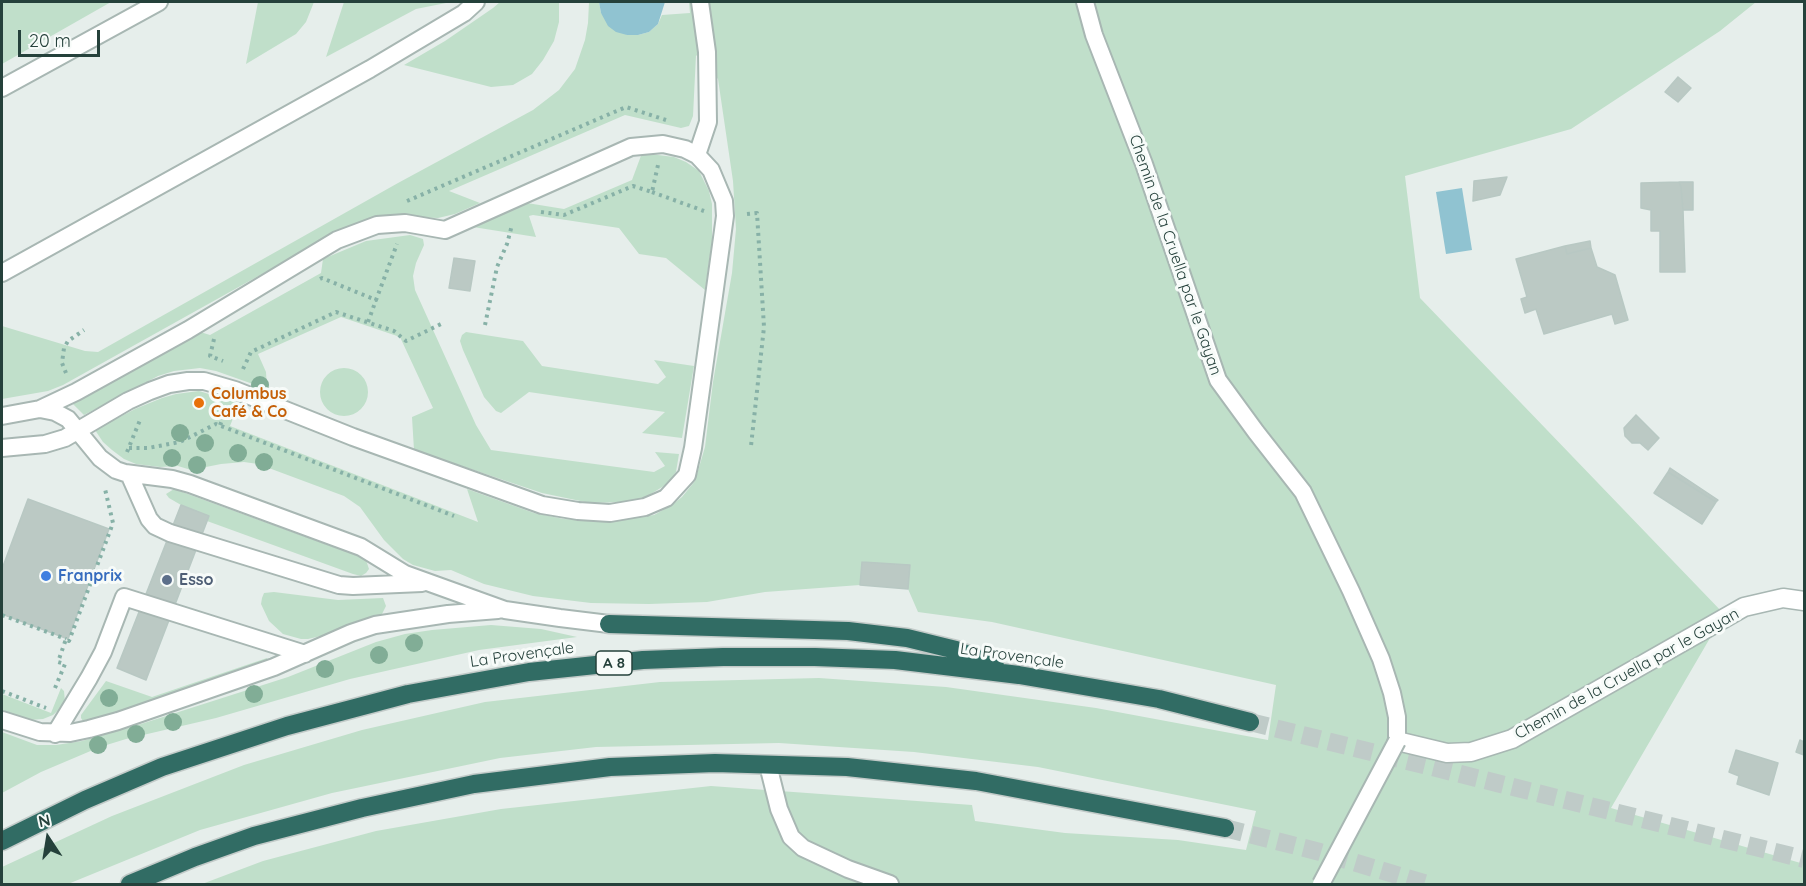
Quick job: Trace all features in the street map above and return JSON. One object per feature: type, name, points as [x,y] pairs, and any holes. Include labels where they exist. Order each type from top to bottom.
[{"type":"highway","points":[[609,624],[848,631],[907,638],[956,650],[1018,675]]},
{"type":"highway","name":"La Provençale","points":[[2,841],[85,800],[162,767],[287,726],[408,694],[529,672],[643,660],[815,657],[895,660],[1018,675],[1159,699],[1250,722]]},
{"type":"highway","points":[[130,885],[195,857],[254,836],[362,808],[474,784],[610,767],[715,763],[847,767],[976,780],[1225,828]]},
{"type":"street","name":"Chemin de la Cruella par le Gayan","points":[[1397,741],[1447,753],[1472,752],[1512,739],[1744,607],[1783,597],[1804,601]]},
{"type":"lane","points":[[2,88],[159,2]]},
{"type":"lane","points":[[2,273],[370,69],[464,13],[476,2]]},
{"type":"lane","points":[[697,155],[708,122],[707,52],[700,2]]},
{"type":"lane","name":"Chemin de la Cruella par le Gayan","points":[[1085,2],[1094,35],[1144,164],[1218,380],[1303,492],[1381,658],[1397,717],[1397,741]]},
{"type":"lane","points":[[2,416],[40,409],[76,392],[188,330],[337,240],[377,225],[405,223],[445,230],[631,147],[663,144],[685,149],[697,155],[711,170],[724,201],[725,216],[693,448],[687,475],[666,498],[645,507],[610,513],[542,506],[353,437],[235,390],[204,381],[169,384],[150,391],[128,401],[65,438],[45,444],[2,448]]},
{"type":"lane","points":[[40,409],[62,415],[78,430],[100,458],[116,470],[181,481],[249,505],[361,547],[405,574],[426,583],[504,609],[609,624]]},
{"type":"lane","points":[[129,474],[148,519],[156,526],[170,532],[339,585],[426,583]]},
{"type":"lane","points":[[55,734],[103,652],[124,597],[305,654]]},
{"type":"lane","points":[[2,720],[40,732],[70,733],[118,721],[274,667],[351,633],[375,625],[448,614],[504,609]]},
{"type":"lane","points":[[1321,885],[1397,741]]},
{"type":"lane","points":[[768,765],[779,809],[791,837],[803,848],[890,885]]},
{"type":"path","points":[[652,192],[716,216],[757,213],[764,327],[751,446]]},
{"type":"path","points":[[368,322],[376,300]]},
{"type":"path","points":[[129,448],[148,448],[180,442],[216,424],[454,516]]},
{"type":"path","points":[[2,615],[66,639],[58,662],[64,664],[47,708],[2,691]]},
{"type":"green space","points":[[2,2],[111,2],[2,64]]},
{"type":"green space","points":[[258,2],[314,2],[306,22],[296,34],[246,64]]},
{"type":"green space","points":[[344,2],[451,2],[416,9],[326,57]]},
{"type":"green space","points":[[500,2],[559,2],[559,22],[554,41],[532,74],[513,85],[491,87],[404,65],[445,41]]},
{"type":"green space","points":[[589,2],[599,2],[601,13],[627,35],[638,35],[649,32],[658,24],[662,15],[690,13],[689,2],[1756,2],[1720,31],[1571,129],[1405,176],[1420,298],[1724,614],[1611,808],[1804,864],[1804,884],[202,884],[263,861],[376,831],[501,809],[711,786],[972,805],[975,821],[1065,833],[1178,840],[1246,850],[1256,811],[1038,767],[914,752],[779,743],[596,747],[500,758],[332,793],[200,830],[68,884],[2,884],[2,867],[112,816],[244,765],[362,730],[485,702],[660,682],[819,678],[946,687],[1096,708],[1268,740],[1276,685],[992,622],[918,612],[908,589],[909,565],[862,562],[860,585],[765,592],[707,602],[591,603],[533,596],[484,584],[451,570],[435,571],[413,565],[403,559],[384,540],[360,507],[344,496],[258,464],[244,462],[221,464],[191,470],[178,466],[160,467],[136,464],[112,450],[95,430],[162,398],[199,391],[239,403],[230,426],[478,522],[467,489],[534,513],[564,519],[604,521],[627,519],[654,515],[672,505],[695,481],[705,447],[713,382],[732,273],[736,229],[733,181],[718,79],[696,55],[693,116],[689,126],[681,128],[625,115],[449,191],[480,203],[455,214],[438,218],[387,216],[356,223],[63,385],[48,391],[2,399],[2,326],[85,351],[98,352],[398,183],[533,110],[559,90],[575,69],[585,40]]},
{"type":"green space","points":[[642,153],[674,157],[686,162],[699,171],[709,191],[712,204],[712,241],[705,290],[666,258],[639,254],[619,228],[533,215],[529,216],[536,237],[473,227],[527,203],[564,209],[632,180]]},
{"type":"green space","points":[[410,235],[423,239],[424,245],[413,276],[415,290],[476,425],[491,450],[654,472],[665,466],[655,452],[679,454],[676,472],[667,484],[646,497],[624,502],[590,503],[542,493],[414,450],[412,417],[433,408],[400,337],[341,317],[258,354],[266,372],[267,389],[216,371],[200,368],[174,371],[158,376],[84,415],[71,402],[197,331],[210,335],[321,273],[323,259],[366,241]]},
{"type":"green space","points":[[466,332],[523,341],[542,366],[658,384],[666,377],[654,360],[694,366],[682,438],[642,433],[665,412],[529,392],[501,413],[496,411],[484,397],[463,350],[460,341]]},
{"type":"green space","points":[[339,368],[349,368],[361,375],[368,387],[368,397],[361,409],[349,416],[339,416],[324,405],[320,397],[320,387],[331,372]]},
{"type":"green space","points":[[174,489],[361,557],[366,560],[369,569],[361,576],[353,574],[207,521],[209,516],[169,498],[166,494]]},
{"type":"green space","points":[[274,592],[338,600],[383,598],[386,606],[382,614],[325,635],[301,639],[283,634],[269,621],[261,604],[262,598],[264,593]]},
{"type":"green space","points":[[491,625],[541,629],[577,637],[479,650],[350,679],[216,718],[126,739],[100,747],[41,772],[2,793],[2,732],[37,745],[82,741],[288,677],[376,642],[432,630]]},
{"type":"green space","points":[[267,658],[269,663],[130,710],[89,721],[83,721],[81,718],[106,681],[152,697]]},
{"type":"green space","points":[[61,688],[64,691],[63,706],[53,715],[43,719],[30,720],[2,710],[2,694],[51,713]]},
{"type":"water","points":[[599,2],[665,2],[658,24],[649,32],[627,35],[616,32],[608,26],[601,13]]},
{"type":"water","points":[[1462,188],[1472,250],[1446,254],[1436,192]]},
{"type":"building","points":[[1678,77],[1691,88],[1678,102],[1665,92]]},
{"type":"building","points":[[1507,177],[1500,195],[1473,201],[1474,181]]},
{"type":"building","points":[[1679,182],[1683,210],[1685,272],[1660,272],[1660,231],[1651,231],[1651,210],[1641,208],[1641,183]]},
{"type":"building","points":[[1679,182],[1693,182],[1693,210],[1683,210]]},
{"type":"building","points":[[1590,241],[1591,248],[1567,254],[1565,246]]},
{"type":"building","points":[[1565,246],[1567,254],[1591,248],[1597,267],[1615,275],[1628,320],[1615,324],[1612,314],[1544,334],[1536,309],[1525,313],[1521,299],[1527,297],[1516,259]]},
{"type":"building","points":[[454,258],[475,261],[470,291],[449,288]]},
{"type":"building","points":[[1636,415],[1659,438],[1648,450],[1640,443],[1632,443],[1625,436],[1624,428]]},
{"type":"building","points":[[1670,468],[1718,500],[1716,502],[1668,472]]},
{"type":"building","points":[[1668,472],[1716,502],[1702,524],[1654,493]]},
{"type":"building","name":"Franprix","points":[[28,499],[109,529],[68,639],[2,614],[2,569]]},
{"type":"building","points":[[181,505],[209,516],[146,680],[117,668]]},
{"type":"building","points":[[862,562],[910,565],[908,589],[860,585]]},
{"type":"building","points":[[1800,740],[1804,742],[1804,755],[1796,752]]},
{"type":"building","points":[[1736,750],[1778,763],[1769,795],[1737,784],[1739,776],[1729,772]]},
{"type":"tunnel","points":[[1250,722],[1804,859]]},
{"type":"tunnel","points":[[1225,828],[1320,852],[1427,884]]},
{"type":"place","name":"Columbus Café & Co","points":[[199,403]]},
{"type":"place","name":"Franprix","points":[[46,576]]},
{"type":"place","name":"Esso","points":[[167,580]]}]
